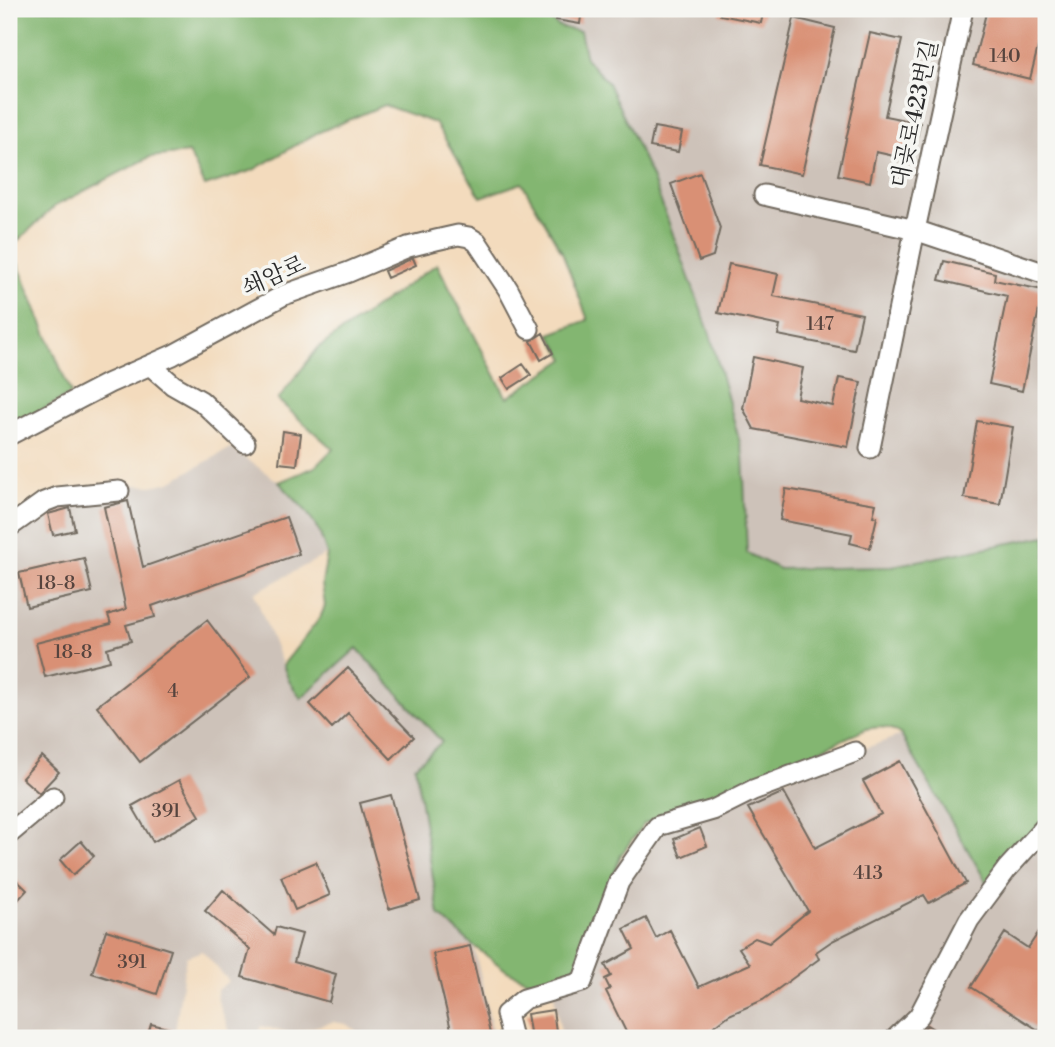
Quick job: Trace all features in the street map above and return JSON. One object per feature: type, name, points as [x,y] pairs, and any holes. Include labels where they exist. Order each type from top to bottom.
[{"type":"street","name":"대곶로423번길","points":[[870,448],[963,9]]},
{"type":"street","points":[[764,195],[915,230],[1046,274]]},
{"type":"street","name":"쇄암로","points":[[9,435],[284,295],[408,247],[458,235],[469,237],[483,249],[529,329]]},
{"type":"street","points":[[150,365],[173,386],[201,401],[245,443]]},
{"type":"street","points":[[9,527],[44,502],[57,497],[119,491]]},
{"type":"street","points":[[512,1038],[506,1014],[524,999],[582,982],[620,882],[659,826],[713,810],[753,790],[855,752]]},
{"type":"street","points":[[9,834],[53,797]]},
{"type":"street","points":[[896,1038],[919,1016],[969,920],[1007,869],[1046,825]]},
{"type":"shaded area","points":[[547,9],[1046,9],[1046,536],[887,567],[779,569],[747,553],[743,454],[710,334],[651,175],[608,83],[586,59],[580,31],[556,27],[549,19]]},
{"type":"shaded area","points":[[231,448],[279,482],[306,511],[319,531],[327,554],[254,593],[289,681],[301,698],[357,648],[442,742],[415,766],[439,914],[474,946],[494,1038],[367,1038],[346,1024],[333,1022],[291,1033],[261,1026],[256,1038],[232,1038],[217,998],[217,990],[229,981],[202,951],[186,957],[174,1038],[19,1038],[9,1035],[9,534],[43,509],[118,484],[152,486],[170,482]]},
{"type":"shaded area","points":[[901,735],[990,890],[1046,826],[1046,1038],[562,1038],[553,990],[582,982],[619,882],[658,826]]},
{"type":"green space","points":[[9,9],[547,9],[554,24],[580,31],[586,59],[608,83],[651,175],[710,334],[743,454],[747,553],[779,569],[887,567],[1046,536],[1046,826],[991,890],[901,735],[885,727],[866,729],[747,783],[644,824],[621,855],[581,962],[572,974],[545,982],[531,982],[507,971],[474,946],[439,915],[415,766],[442,742],[357,648],[301,698],[289,681],[283,665],[320,618],[325,606],[322,584],[327,554],[319,531],[306,511],[279,482],[315,467],[333,449],[278,400],[318,348],[437,264],[507,398],[565,359],[550,334],[588,320],[562,252],[522,183],[481,197],[435,123],[384,105],[317,133],[253,170],[205,186],[189,153],[150,157],[55,206],[11,247],[71,394],[9,429]]},
{"type":"building","points":[[558,9],[582,9],[580,24],[556,20]]},
{"type":"building","points":[[720,9],[764,9],[761,23],[720,15]]},
{"type":"building","points":[[987,9],[1046,9],[1046,32],[1042,31],[1030,79],[973,65]]},
{"type":"building","points":[[794,18],[835,28],[802,174],[760,165]]},
{"type":"building","points":[[870,33],[902,40],[885,116],[920,123],[912,160],[876,152],[870,182],[838,175]]},
{"type":"building","points":[[654,127],[682,132],[678,152],[650,147]]},
{"type":"building","points":[[700,173],[720,228],[713,256],[699,261],[671,184]]},
{"type":"building","points":[[413,258],[416,265],[387,278],[384,271]]},
{"type":"building","points":[[944,261],[995,273],[994,280],[1043,290],[1022,391],[989,384],[1007,296],[939,280]]},
{"type":"building","points":[[729,264],[778,274],[773,296],[862,314],[854,350],[778,335],[780,326],[718,313]]},
{"type":"building","points":[[543,333],[553,353],[541,360],[531,341]]},
{"type":"building","points":[[753,357],[803,368],[797,398],[833,406],[839,378],[861,382],[848,447],[754,429],[743,408]]},
{"type":"building","points":[[523,364],[531,375],[509,389],[502,378]]},
{"type":"building","points":[[977,421],[1013,427],[1000,504],[964,498]]},
{"type":"building","points":[[283,431],[301,434],[297,465],[279,463]]},
{"type":"building","points":[[786,489],[876,504],[873,516],[877,517],[870,548],[850,543],[852,534],[780,520]]},
{"type":"building","points":[[128,501],[143,567],[286,517],[299,554],[152,606],[155,617],[126,625],[131,641],[107,648],[110,661],[45,677],[36,643],[111,624],[108,615],[126,609],[104,507]]},
{"type":"building","points":[[70,508],[75,530],[53,535],[48,514]]},
{"type":"building","points":[[84,558],[92,592],[27,607],[19,573]]},
{"type":"building","points":[[207,620],[250,677],[140,762],[97,706]]},
{"type":"building","points":[[348,668],[414,737],[391,759],[348,713],[332,728],[310,704]]},
{"type":"building","points":[[42,756],[59,772],[39,793],[22,778]]},
{"type":"building","points":[[900,761],[966,883],[929,903],[924,895],[832,941],[816,952],[819,959],[763,1000],[729,1015],[699,1038],[629,1038],[606,991],[610,989],[605,979],[611,976],[605,965],[634,949],[624,929],[646,918],[656,938],[670,930],[699,987],[750,964],[739,948],[755,938],[769,943],[808,911],[748,808],[784,792],[815,848],[881,814],[863,781]]},
{"type":"building","points":[[179,780],[200,816],[153,842],[132,806]]},
{"type":"building","points":[[391,795],[420,900],[389,909],[360,803]]},
{"type":"building","points":[[700,828],[707,846],[681,857],[674,839]]},
{"type":"building","points":[[81,841],[94,856],[73,875],[60,860]]},
{"type":"building","points":[[316,862],[330,895],[295,910],[281,877]]},
{"type":"building","points":[[9,873],[27,890],[9,910]]},
{"type":"building","points":[[223,890],[274,935],[276,927],[302,934],[294,962],[336,974],[329,1002],[242,977],[250,949],[205,911]]},
{"type":"building","points":[[1046,921],[1046,1035],[971,987],[1005,933],[1028,948]]},
{"type":"building","points":[[106,930],[171,950],[157,994],[92,973]]},
{"type":"building","points":[[470,946],[491,1038],[453,1038],[433,954]]},
{"type":"building","points":[[553,1010],[557,1038],[531,1038],[527,1014]]},
{"type":"building","points":[[151,1024],[188,1033],[188,1038],[147,1038]]},
{"type":"building","points":[[927,1025],[948,1038],[917,1038]]}]
